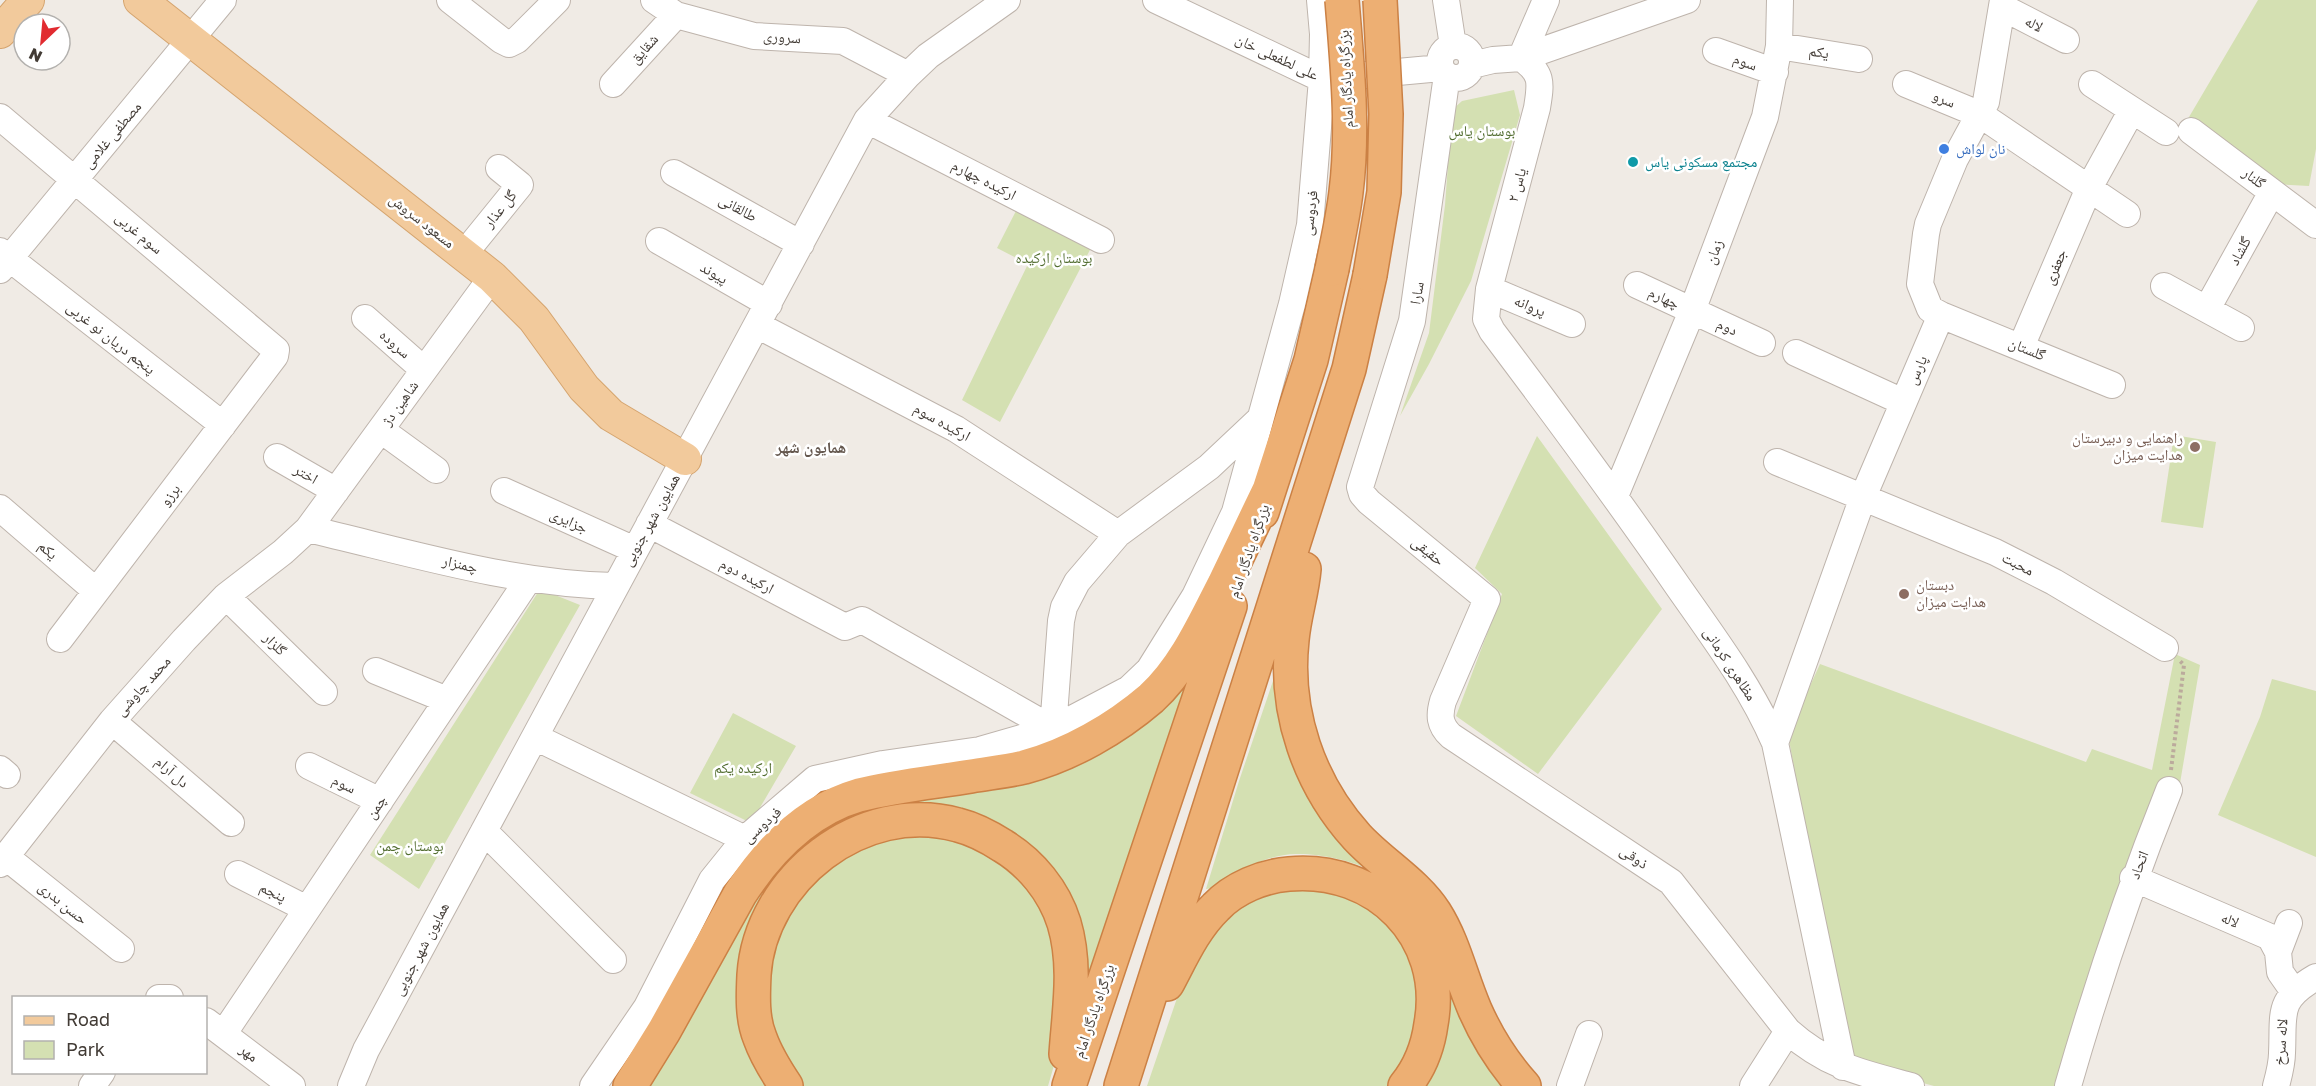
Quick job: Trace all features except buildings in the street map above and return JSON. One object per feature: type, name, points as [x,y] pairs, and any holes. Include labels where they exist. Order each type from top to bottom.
[{"type":"highway","name":"بزرگراه یادگار امام","points":[[1069,1086],[1311,360],[1332,269],[1346,191],[1349,143],[1347,54],[1342,0]]},
{"type":"highway","points":[[1121,1086],[1349,369],[1370,275],[1384,192],[1386,114],[1380,0]]},
{"type":"highway","points":[[630,1086],[664,1031],[740,894],[753,873],[781,841],[825,810],[857,796],[1025,767],[1062,753],[1096,736],[1132,713],[1169,679],[1200,631],[1269,490]]},
{"type":"highway","points":[[1310,495],[1303,587],[1292,642],[1290,676],[1297,727],[1307,758],[1321,786],[1350,828],[1381,860],[1414,888],[1434,912],[1447,935],[1475,1009],[1494,1047],[1524,1086]]},
{"type":"highway","points":[[786,1086],[759,1037],[753,999],[755,960],[762,936],[776,904],[798,875],[828,849],[848,837],[879,826],[903,821],[957,824],[986,836],[1037,874],[1051,895],[1064,921],[1070,946],[1072,971],[1064,1086]]},
{"type":"highway","points":[[1136,1041],[1200,926],[1216,907],[1252,883],[1276,875],[1325,874],[1351,880],[1372,890],[1391,904],[1409,924],[1431,971],[1434,994],[1433,1012],[1423,1055],[1410,1080],[1404,1086]]},
{"type":"main road","points":[[0,9],[7,0]]},
{"type":"main road","points":[[0,33],[27,0]]},
{"type":"main road","name":"مسعود سروش","points":[[140,0],[492,277],[534,319],[584,388],[611,415],[685,459]]},
{"type":"street","name":"مصطفی غلامی","points":[[3,260],[75,180],[223,0]]},
{"type":"street","points":[[450,0],[509,44],[517,40],[557,0]]},
{"type":"street","name":"سروری","points":[[654,0],[676,15],[754,36],[843,41],[908,75]]},
{"type":"street","name":"همایون‌ شهر جنوبی","points":[[351,1086],[366,1050],[867,120],[928,56],[1007,0]]},
{"type":"street","name":"علی لطفعلی خان","points":[[1156,0],[1322,79],[1447,63],[1462,77],[1467,74],[1472,64],[1521,58]]},
{"type":"street","name":"فردوسی","points":[[592,1086],[647,1007],[712,880],[745,839],[815,779],[883,764],[980,750],[1053,729],[1129,689],[1149,670],[1195,596],[1235,512],[1292,304],[1310,225],[1322,79],[1323,34],[1320,0]]},
{"type":"street","name":"سارا","points":[[1369,502],[1362,494],[1360,487],[1412,321],[1447,63],[1446,0]]},
{"type":"street","points":[[1521,58],[1546,0]]},
{"type":"street","points":[[1521,58],[1687,0]]},
{"type":"street","name":"زمان","points":[[1615,496],[1692,311],[1765,117],[1779,46],[1780,0]]},
{"type":"street","points":[[1941,315],[1930,309],[1920,284],[1928,224],[1955,159],[1981,114],[1990,89],[2003,3]]},
{"type":"street","name":"لاله","points":[[2003,3],[2066,40]]},
{"type":"street","name":"شقایق","points":[[613,84],[676,15]]},
{"type":"street","name":"یکم","points":[[1779,46],[1859,59]]},
{"type":"street","name":"سوم","points":[[1716,51],[1775,72]]},
{"type":"street","name":"یاس ۲","points":[[1486,319],[1489,288],[1537,108],[1540,89],[1539,75],[1521,58]]},
{"type":"street","name":"سرو","points":[[1906,84],[1981,114]]},
{"type":"street","points":[[2092,84],[2166,132]]},
{"type":"street","name":"جعفری","points":[[2021,347],[2089,188],[2132,110]]},
{"type":"street","points":[[1981,114],[2127,214]]},
{"type":"street","name":"سوم غربی","points":[[0,117],[276,350]]},
{"type":"street","name":"ارکیده چهارم","points":[[867,120],[1101,240]]},
{"type":"street","name":"گلنار","points":[[2191,131],[2316,225]]},
{"type":"street","name":"گل عذار","points":[[464,254],[520,185],[499,168]]},
{"type":"street","name":"طالقانی","points":[[674,173],[801,244]]},
{"type":"street","name":"گلشاد","points":[[2207,309],[2272,192]]},
{"type":"street","name":"پیوند","points":[[659,241],[763,314]]},
{"type":"street","name":"پنجم دریان‌ نو غربی","points":[[3,260],[223,425]]},
{"type":"street","name":"شاهین دژ","points":[[308,529],[492,277]]},
{"type":"street","name":"چهارم","points":[[1637,285],[1692,311]]},
{"type":"street","points":[[2164,286],[2241,328]]},
{"type":"street","name":"پروانه","points":[[1489,288],[1572,324]]},
{"type":"street","name":"دوم","points":[[1692,311],[1762,343]]},
{"type":"street","name":"ارکیده سوم","points":[[763,314],[956,429],[1118,534]]},
{"type":"street","name":"گلستان","points":[[1941,315],[2112,385]]},
{"type":"street","name":"پارس","points":[[1775,743],[1863,497],[1941,315]]},
{"type":"street","name":"سروده","points":[[365,318],[424,370]]},
{"type":"street","name":"مظاهری کرمانی","points":[[1486,319],[1492,331],[1615,496],[1743,680],[1775,743],[1843,1067]]},
{"type":"street","name":"برزو","points":[[60,639],[275,356],[276,350]]},
{"type":"street","points":[[1796,353],[1903,402]]},
{"type":"street","points":[[1053,729],[1064,607],[1077,582],[1118,534],[1209,467],[1260,419]]},
{"type":"street","points":[[381,429],[436,470]]},
{"type":"street","name":"اختر","points":[[277,457],[336,490]]},
{"type":"street","name":"محبت","points":[[1777,462],[1995,552],[2054,582],[2165,648]]},
{"type":"street","name":"جزایری","points":[[504,491],[634,550]]},
{"type":"street","name":"حقیقی","points":[[1369,502],[1487,599]]},
{"type":"street","name":"یکم","points":[[0,508],[96,591]]},
{"type":"street","name":"ارکیده دوم","points":[[649,524],[845,627],[862,620],[1053,729]]},
{"type":"street","name":"چمنزار","points":[[308,529],[528,580],[575,586],[614,586]]},
{"type":"street","name":"محمد چاوشی","points":[[3,860],[112,721],[226,596],[283,552],[308,529]]},
{"type":"street","name":"چمن","points":[[214,1027],[308,909],[528,580]]},
{"type":"street","name":"گلزار","points":[[226,596],[324,692]]},
{"type":"street","name":"ذوقی","points":[[1487,599],[1439,713],[1440,722],[1445,731],[1671,882],[1788,1030],[1808,1046],[1843,1067],[1911,1086]]},
{"type":"street","points":[[376,671],[447,700]]},
{"type":"street","name":"دل‌ آرام","points":[[112,721],[231,823]]},
{"type":"street","points":[[535,737],[745,839]]},
{"type":"street","name":"سوم","points":[[309,766],[380,801]]},
{"type":"street","name":"اتحاد","points":[[2068,1086],[2089,1012],[2133,878],[2169,790]]},
{"type":"street","points":[[484,831],[613,960]]},
{"type":"street","name":"حسن بدری","points":[[3,860],[120,949]]},
{"type":"street","name":"پنجم","points":[[238,874],[308,909]]},
{"type":"street","name":"لاله","points":[[2133,878],[2270,937],[2278,952],[2280,972],[2294,992]]},
{"type":"street","points":[[2278,952],[2289,923]]},
{"type":"street","points":[[2294,992],[2316,977]]},
{"type":"street","name":"لاله سرخ","points":[[2276,1086],[2282,1054],[2284,1010],[2294,992]]},
{"type":"street","name":"مهر","points":[[214,1027],[292,1086]]},
{"type":"street","points":[[1753,1086],[1788,1030]]},
{"type":"street","points":[[1570,1086],[1589,1034]]},
{"type":"path","points":[[2165,648],[2184,665],[2169,790]]},
{"type":"green space","points":[[2258,0],[2316,0],[2316,149],[2309,186],[2272,184],[2189,117]]},
{"type":"green space","name":"بوستان یاس","points":[[1514,90],[1520,115],[1471,281],[1400,416],[1429,333],[1445,205],[1452,110],[1462,101]]},
{"type":"green space","name":"بوستان ارکیده","points":[[1018,207],[1091,248],[1000,422],[962,400],[1028,264],[997,248]]},
{"type":"green space","points":[[2174,435],[2216,442],[2203,528],[2161,522]]},
{"type":"green space","points":[[1537,436],[1662,609],[1538,774],[1456,716],[1502,594],[1475,568]]},
{"type":"green space","name":"بوستان چمن","points":[[540,589],[580,605],[419,889],[370,855]]},
{"type":"green space","points":[[1214,622],[1075,1046],[1070,910],[923,808],[766,898],[770,1086],[639,1086],[760,877],[845,809],[1003,779]]},
{"type":"green space","points":[[2175,654],[2200,665],[2178,795],[2059,1086],[1934,1086],[1846,1062],[1788,734],[1820,664],[2086,762],[2092,749],[2152,770]]},
{"type":"green space","points":[[1274,678],[1279,706],[1293,754],[1313,797],[1326,818],[1343,838],[1368,862],[1408,892],[1424,911],[1442,942],[1458,991],[1475,1029],[1488,1053],[1513,1086],[1425,1086],[1440,1055],[1447,1033],[1450,1010],[1446,981],[1434,944],[1415,911],[1403,896],[1374,872],[1338,859],[1292,854],[1262,861],[1220,885],[1206,889]]},
{"type":"green space","points":[[2272,679],[2316,691],[2316,857],[2218,815],[2260,717]]},
{"type":"green space","name":"ارکیده یکم","points":[[733,713],[796,746],[751,823],[690,793]]},
{"type":"green space","points":[[930,833],[968,842],[1021,875],[1055,924],[1062,1038],[1048,1086],[800,1086],[782,1058],[766,1007],[773,943],[793,904],[818,872],[866,842]]},
{"type":"green space","points":[[1348,888],[1406,936],[1423,1018],[1392,1086],[1147,1086],[1190,960],[1205,932],[1255,892]]},
{"type":"place","name":"نان لواش","points":[[1944,149]]},
{"type":"place","name":"مجتمع مسکونی یاس","points":[[1633,162]]},
{"type":"place","name":"راهنمایی و دبیرستان هدایت میزان","points":[[2195,447]]},
{"type":"place","name":"دبستان هدایت میزان","points":[[1904,594]]},
{"type":"district","name":"همایون شهر","points":[[811,447]]}]
